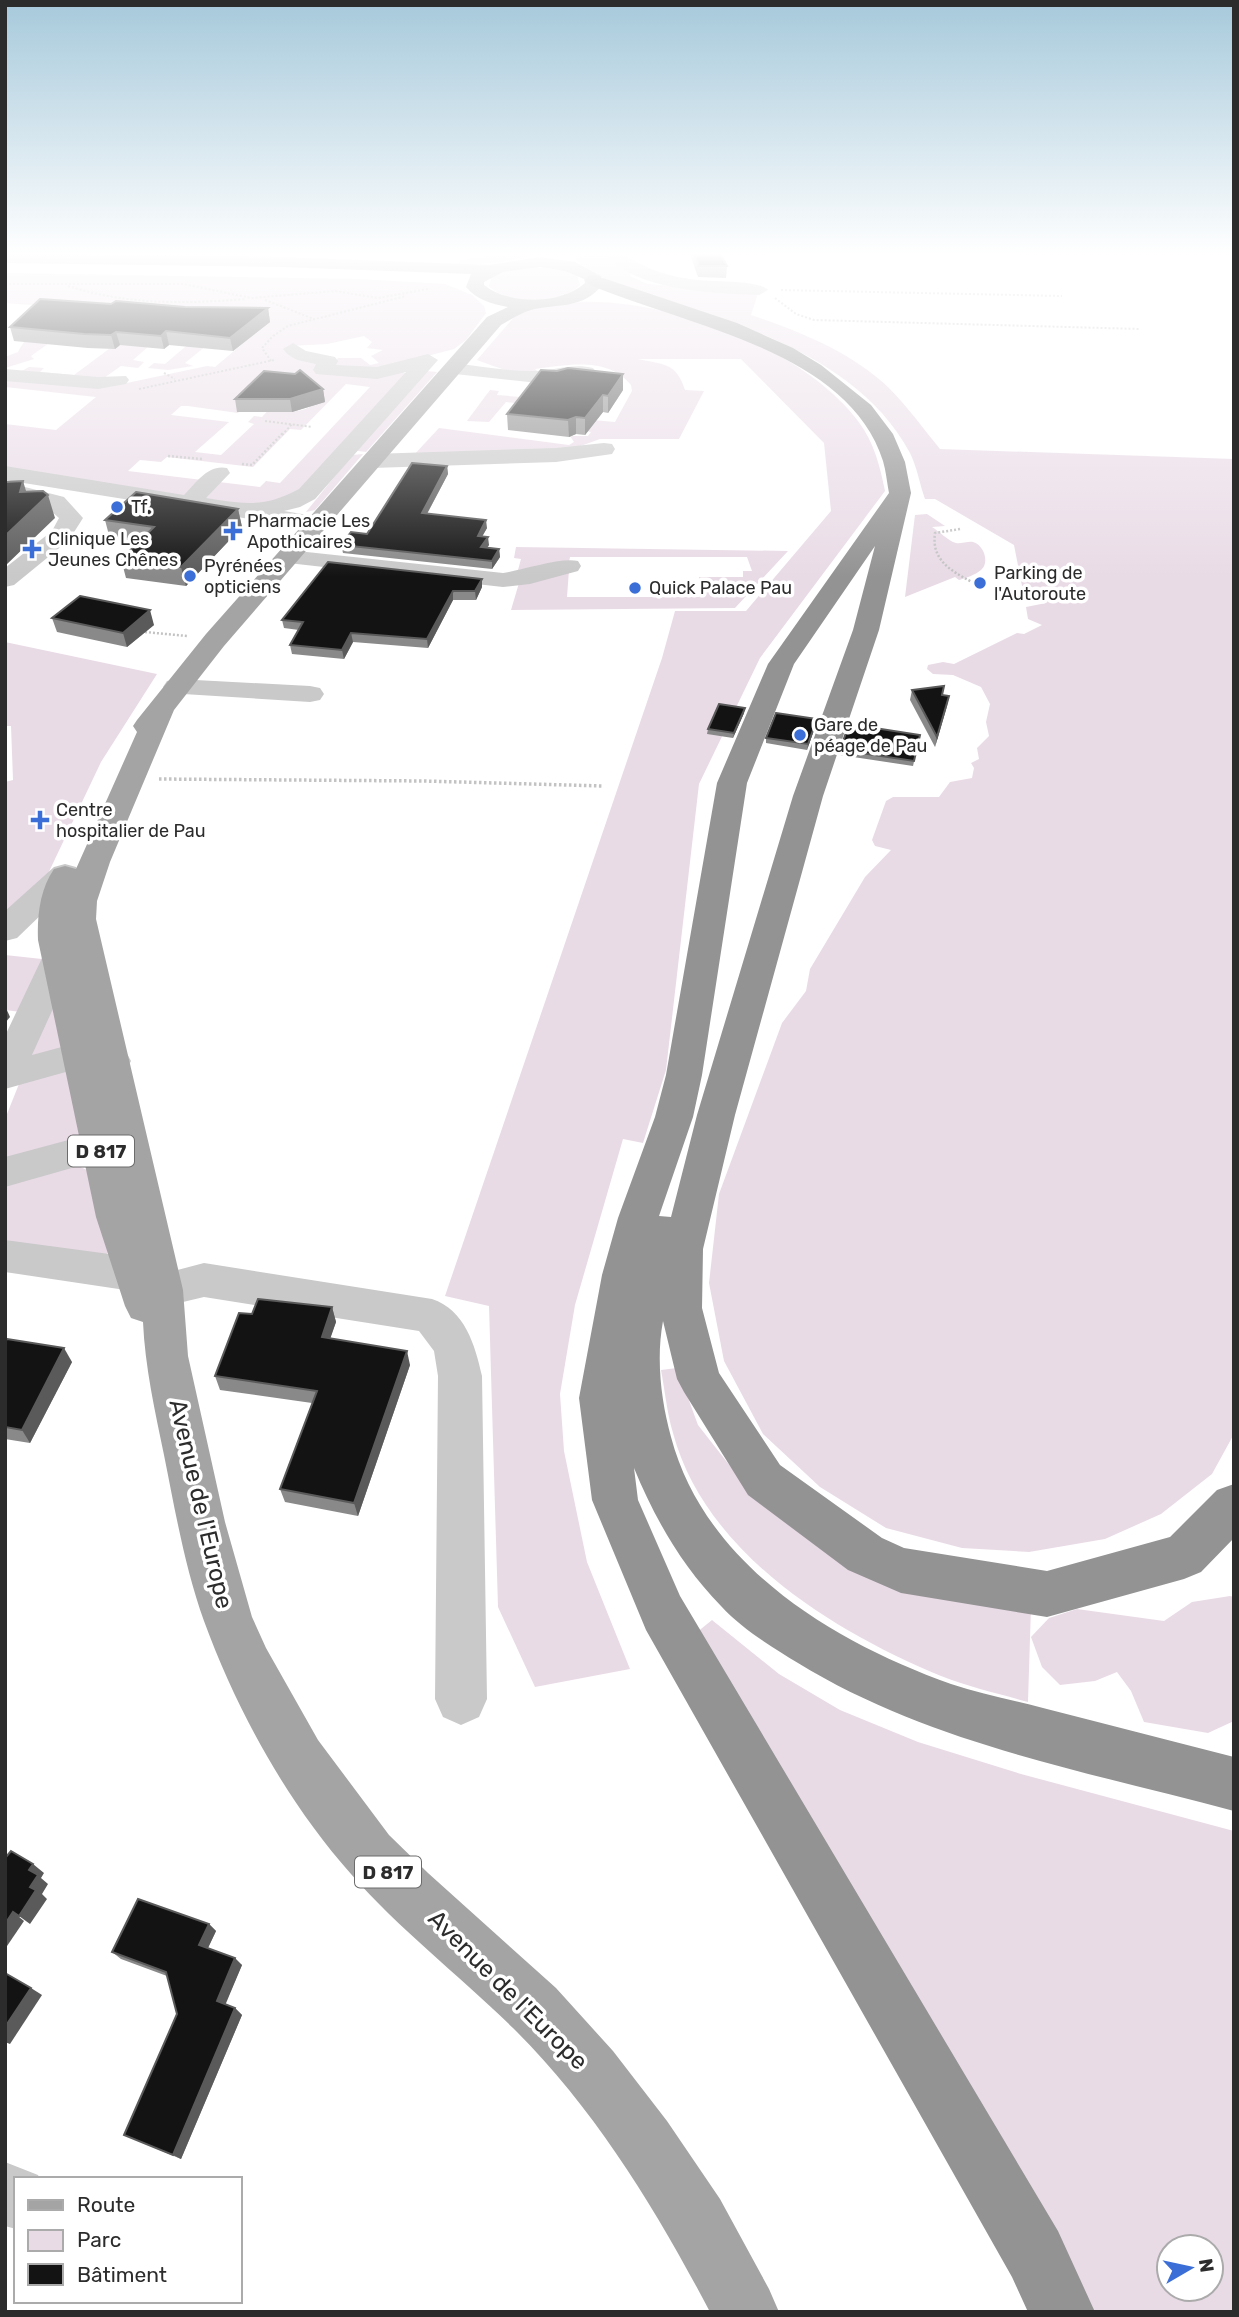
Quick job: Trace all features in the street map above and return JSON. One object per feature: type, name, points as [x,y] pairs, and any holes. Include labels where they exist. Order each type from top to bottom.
[{"type":"highway","points":[[799,361],[840,388],[882,434],[898,470],[900,493],[866,630],[692,1127],[653,1263],[641,1326],[639,1400],[656,1467],[670,1500],[708,1556],[740,1592],[792,1631],[857,1670],[951,1710],[1219,1780]]},
{"type":"highway","points":[[900,493],[781,664],[732,783],[684,1075],[692,1127],[681,1308],[699,1379],[764,1480],[866,1554],[901,1570],[1047,1594],[1184,1556],[1234,1505]]},
{"type":"highway","points":[[692,1127],[638,1218],[623,1275],[601,1398],[615,1500],[663,1612],[1035,2254],[1062,2312]]},
{"type":"main road","name":"Avenue de l'Europe","points":[[147,1282],[127,1118],[97,1058],[58,952],[53,921],[56,900],[109,776],[169,696],[458,362]]},
{"type":"main road","name":"Avenue de l'Europe","points":[[169,696],[130,777],[86,881],[80,919],[97,1058],[100,1146],[147,1282],[213,1571],[228,1619],[265,1699],[299,1759],[333,1808],[370,1854],[535,2009],[592,2072],[645,2143],[697,2222],[746,2312]]},
{"type":"street","points":[[328,361],[323,370],[365,373],[410,372],[432,361]]},
{"type":"street","points":[[458,362],[538,377],[563,372],[585,372],[606,378]]},
{"type":"street","points":[[239,510],[282,505],[307,494],[419,368]]},
{"type":"street","points":[[5,375],[98,383],[132,380]]},
{"type":"street","points":[[372,461],[556,455],[604,449]]},
{"type":"street","points":[[189,502],[222,466]]},
{"type":"street","points":[[5,473],[318,523]]},
{"type":"street","points":[[5,494],[48,497],[59,502],[71,517],[61,535],[5,580]]},
{"type":"street","points":[[288,557],[516,579],[569,566]]},
{"type":"street","points":[[169,696],[310,694]]},
{"type":"street","points":[[5,930],[65,874]]},
{"type":"street","points":[[5,943],[25,940],[58,952],[5,1075]]},
{"type":"street","points":[[5,1075],[97,1058]]},
{"type":"street","points":[[5,1171],[100,1146],[127,1118]]},
{"type":"street","points":[[5,1256],[147,1282],[204,1280],[432,1316],[454,1345],[460,1376],[461,1699]]},
{"type":"path","points":[[132,380],[183,379],[269,361]]},
{"type":"path","points":[[270,361],[288,367],[323,370]]},
{"type":"path","points":[[164,373],[172,379],[183,379]]},
{"type":"path","points":[[265,421],[312,427]]},
{"type":"path","points":[[168,456],[222,466],[251,465],[292,424]]},
{"type":"path","points":[[960,529],[936,533],[935,552],[941,563],[972,582]]},
{"type":"path","points":[[130,777],[603,786]]},
{"type":"green space","points":[[5,361],[27,361],[5,368]]},
{"type":"green space","points":[[93,361],[144,362],[138,368],[121,366],[101,380],[20,372],[29,367],[44,368],[40,372],[74,375]]},
{"type":"green space","points":[[168,361],[187,361],[185,363],[193,366],[168,370],[148,368],[154,363],[165,364]]},
{"type":"green space","points":[[222,361],[313,361],[323,363],[316,371],[366,376],[400,371],[407,374],[302,494],[287,502],[249,508],[5,468],[5,424],[56,430],[96,397],[5,387],[5,376],[108,387],[207,366],[215,367]],"holes":[[[267,384],[291,387],[285,394],[295,395],[301,390],[313,392],[319,400],[306,409],[291,412],[280,412],[285,406],[274,404],[262,417],[254,416],[248,422],[254,424],[221,455],[195,452],[229,422],[171,415],[181,406],[238,413]],[[346,384],[370,387],[280,483],[266,481],[260,487],[128,471],[140,460],[161,462],[167,457],[253,467],[290,429],[301,430]]]},
{"type":"green space","points":[[335,361],[365,361],[370,365],[379,363],[377,361],[421,361],[375,372],[336,369],[331,366]]},
{"type":"green space","points":[[480,361],[648,361],[673,369],[685,390],[704,391],[679,439],[600,439],[575,448],[412,457],[439,428],[569,445],[574,442],[570,436],[588,436],[591,432],[574,429],[581,419],[615,422],[632,391],[631,385],[622,376],[599,366],[573,365],[529,372],[507,370]]},
{"type":"green space","points":[[743,361],[787,361],[834,395],[864,429],[876,454],[885,491],[760,658],[699,784],[666,1070],[643,1143],[623,1139],[575,1305],[560,1394],[564,1451],[587,1562],[630,1669],[535,1687],[498,1607],[489,1306],[445,1296],[662,658],[675,611],[746,611],[831,511],[824,443]]},
{"type":"green space","points":[[818,362],[858,363],[895,394],[940,449],[1234,459],[1234,1434],[1212,1474],[1161,1514],[1105,1539],[1029,1552],[962,1548],[886,1528],[820,1487],[763,1434],[724,1361],[709,1283],[719,1194],[782,1023],[806,991],[810,969],[865,877],[891,850],[875,846],[872,840],[886,801],[893,797],[939,797],[950,782],[972,778],[974,768],[971,763],[979,759],[977,748],[989,736],[986,722],[990,704],[981,687],[953,675],[933,674],[927,669],[928,665],[943,662],[954,664],[1017,633],[1024,634],[1042,625],[1028,619],[1026,607],[1046,603],[1050,598],[1043,592],[1022,586],[1014,545],[935,499],[925,499],[910,453],[885,417],[854,387]]},
{"type":"green space","points":[[427,371],[437,372],[366,452],[358,451],[357,450]]},
{"type":"green space","points":[[490,390],[499,391],[497,395],[545,399],[525,404],[506,402],[489,422],[467,421]]},
{"type":"green space","points":[[363,454],[315,510],[306,512],[352,455]]},
{"type":"green space","points":[[927,514],[945,526],[932,527],[950,540],[977,544],[983,550],[984,567],[970,576],[959,580],[955,577],[905,597],[915,515]]},
{"type":"green space","points":[[516,547],[788,551],[735,608],[511,610],[519,583],[569,570],[567,597],[699,597],[699,577],[743,577],[743,571],[752,571],[747,557],[570,557],[569,562],[518,570],[521,559],[514,558]]},
{"type":"green space","name":"Centre hospitalier de Pau","points":[[5,642],[157,674],[101,762],[46,878],[5,919],[5,782],[13,780],[11,726],[5,726]]},
{"type":"green space","points":[[5,955],[42,959],[29,1013],[5,1010]]},
{"type":"green space","points":[[51,1002],[70,1051],[30,1060]]},
{"type":"green space","points":[[67,1067],[87,1137],[5,1162],[5,1119],[19,1084]]},
{"type":"green space","points":[[76,1165],[98,1175],[114,1242],[104,1259],[5,1245],[5,1181]]},
{"type":"green space","points":[[677,1368],[698,1425],[734,1471],[1031,1607],[1028,1702],[941,1676],[858,1636],[779,1583],[744,1551],[713,1515],[689,1476],[673,1433],[661,1370]]},
{"type":"green space","points":[[1234,1597],[1234,1721],[1208,1733],[1144,1722],[1131,1691],[1117,1672],[1095,1681],[1060,1685],[1042,1667],[1031,1637],[1049,1618],[1077,1609],[1164,1621],[1192,1602]]},
{"type":"green space","points":[[712,1620],[779,1674],[840,1710],[918,1742],[1021,1774],[1234,1831],[1234,2312],[1085,2312],[696,1633]]},
{"type":"building","points":[[568,368],[623,374],[608,396],[603,395],[585,418],[568,420],[507,414],[541,370],[557,371]]},
{"type":"building","points":[[300,370],[323,389],[290,399],[235,399],[264,371],[295,374]]},
{"type":"building","points":[[412,463],[447,466],[422,513],[486,520],[478,536],[488,537],[481,547],[499,549],[492,561],[341,545],[351,532],[367,534]]},
{"type":"building","points":[[23,481],[20,492],[43,491],[48,495],[5,536],[5,482]]},
{"type":"building","points":[[136,492],[238,509],[181,567],[121,559],[154,527],[105,520]]},
{"type":"building","points":[[328,562],[482,579],[475,591],[453,591],[427,639],[351,633],[342,650],[290,645],[303,622],[282,620]]},
{"type":"building","points":[[80,596],[150,610],[123,633],[52,618]]},
{"type":"building","points":[[944,686],[942,695],[949,696],[937,737],[912,690]]},
{"type":"building","points":[[719,704],[745,708],[734,733],[708,729]]},
{"type":"building","points":[[776,713],[817,719],[808,744],[766,738]]},
{"type":"building","points":[[849,724],[920,735],[914,761],[840,750]]},
{"type":"building","points":[[258,1299],[332,1307],[322,1337],[407,1351],[354,1503],[280,1489],[317,1391],[215,1376],[239,1313],[252,1314]]},
{"type":"building","points":[[7,1339],[64,1348],[22,1430],[5,1427]]},
{"type":"building","points":[[11,1851],[33,1864],[29,1870],[38,1875],[30,1887],[36,1890],[19,1916],[13,1912],[5,1924],[5,1857]]},
{"type":"building","points":[[138,1899],[209,1924],[199,1945],[235,1958],[217,2001],[235,2008],[173,2155],[124,2135],[177,2014],[166,1972],[112,1952]]},
{"type":"building","points":[[5,1973],[31,1988],[5,2027]]},
{"type":"place","name":"Tf.","points":[[117,507]]},
{"type":"place","name":"Pharmacie Les Apothicaires","points":[[233,531]]},
{"type":"place","name":"Clinique Les Jeunes Chênes","points":[[32,549]]},
{"type":"place","name":"Pyrénées opticiens","points":[[190,576]]},
{"type":"place","name":"Parking de l'Autoroute","points":[[980,583]]},
{"type":"place","name":"Quick Palace Pau","points":[[635,588]]},
{"type":"place","name":"Gare de péage de Pau","points":[[800,735]]},
{"type":"place","name":"Centre hospitalier de Pau","points":[[40,820]]}]
